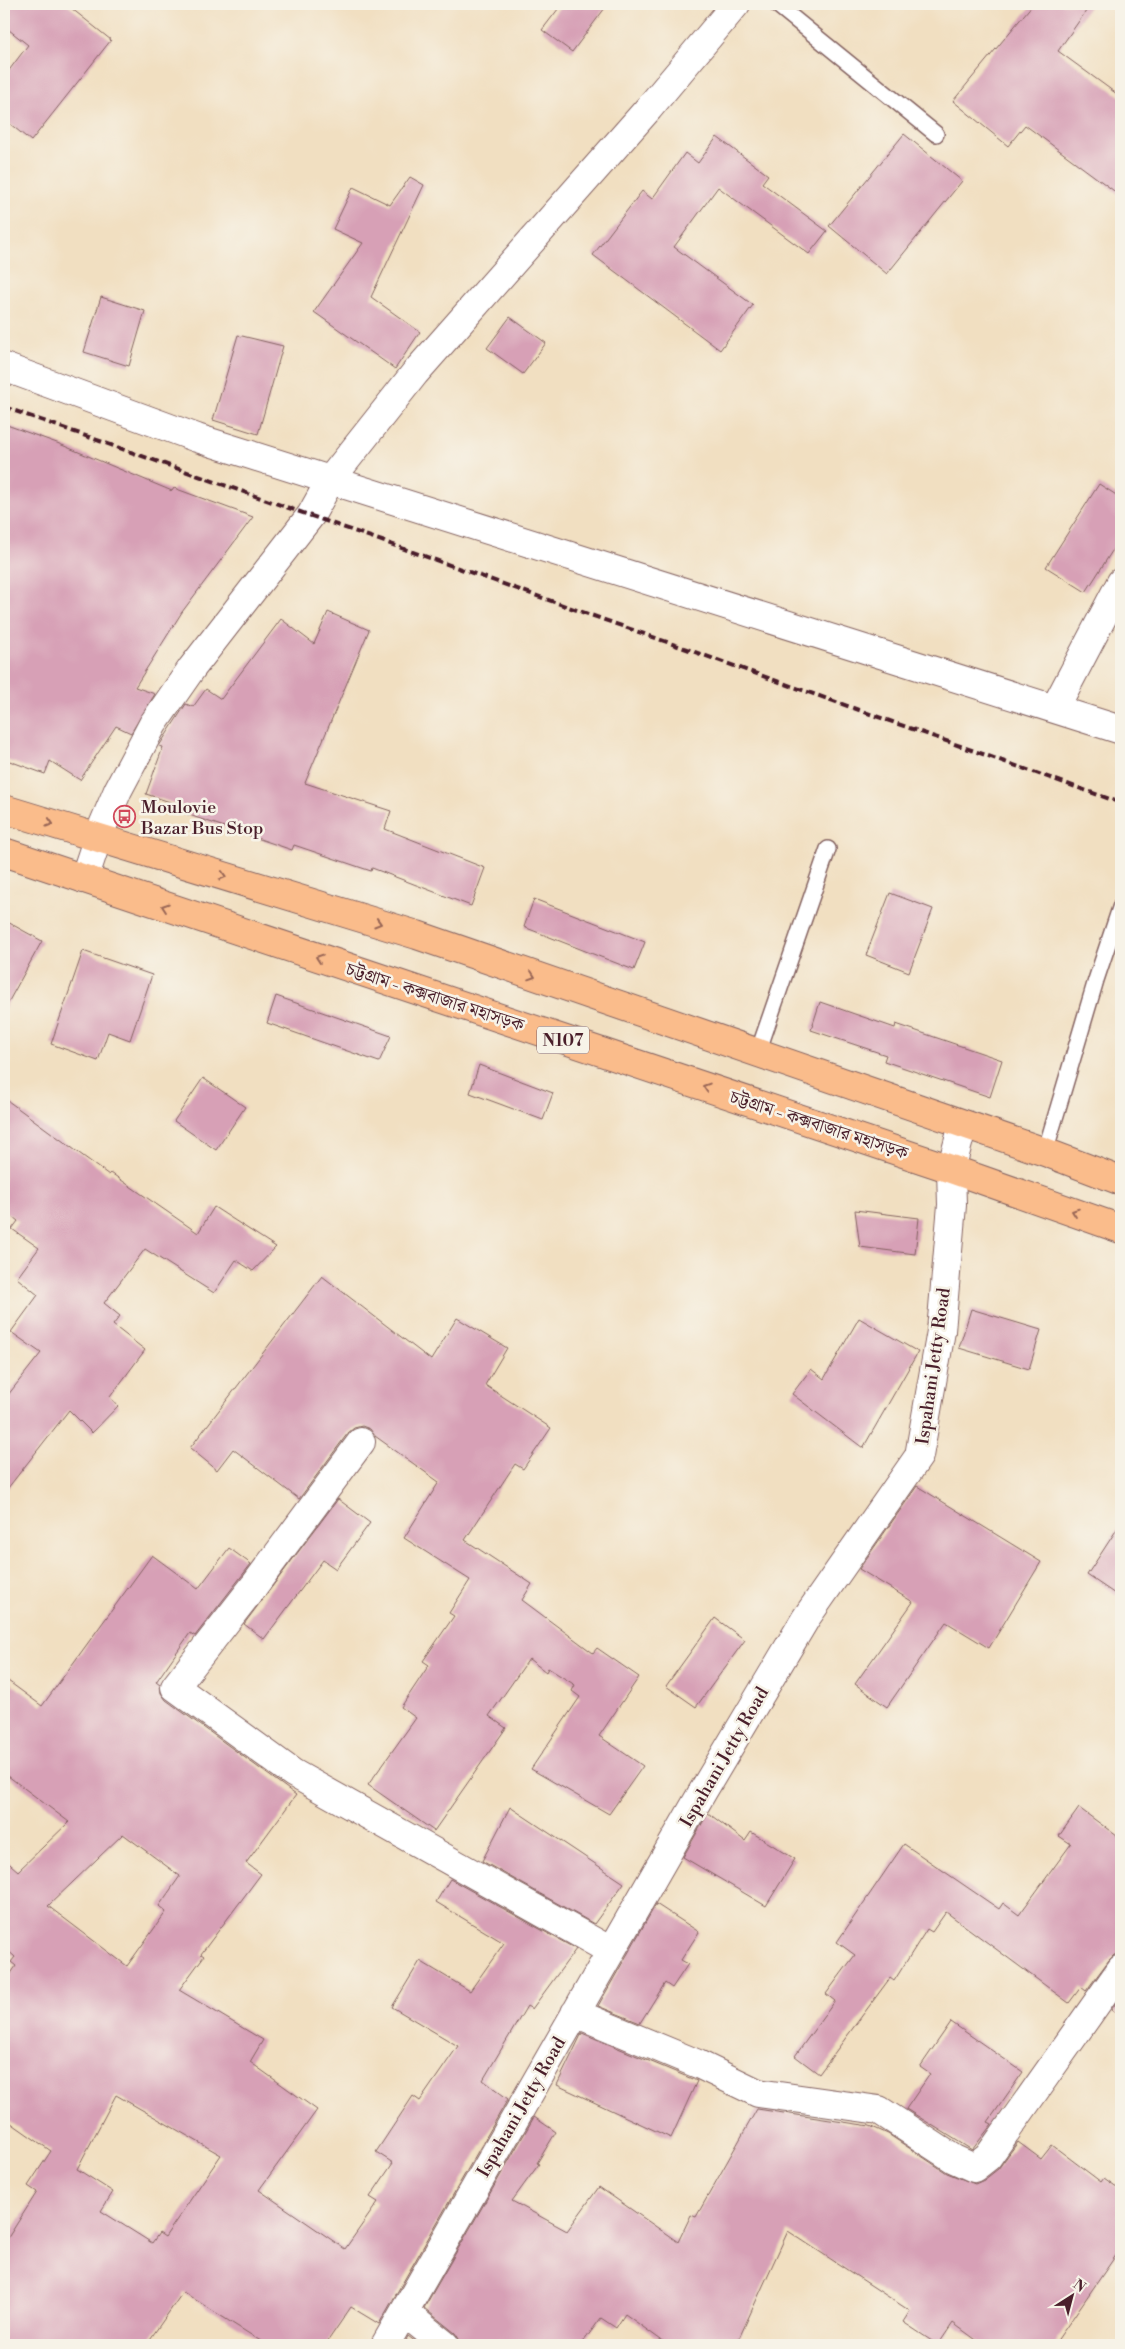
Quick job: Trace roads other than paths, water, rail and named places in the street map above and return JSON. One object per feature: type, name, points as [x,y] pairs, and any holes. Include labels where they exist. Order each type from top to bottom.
[{"type":"highway","points":[[4,809],[417,935],[758,1055],[1045,1152],[1121,1181]]},
{"type":"highway","name":"চট্টগ্রাম - কক্সবাজার মহাসড়ক","points":[[4,852],[951,1168],[1121,1228]]},
{"type":"street","points":[[84,879],[98,837],[118,790],[153,724],[192,668],[311,515],[331,479],[414,373],[650,108],[736,4]]},
{"type":"street","points":[[4,367],[197,438],[1121,730]]},
{"type":"street","points":[[1055,708],[1121,582]]},
{"type":"street","name":"Ispahani Jetty Road","points":[[384,2345],[611,1950],[806,1618],[919,1456],[941,1331],[952,1205],[951,1168],[963,1125]]},
{"type":"street","points":[[361,1442],[254,1586],[175,1687],[293,1773],[611,1950]]},
{"type":"street","points":[[575,2013],[698,2064],[758,2094],[879,2110],[954,2159],[974,2168],[988,2157],[1121,1969]]},
{"type":"street","points":[[404,2312],[445,2345]]},
{"type":"lane","points":[[776,4],[936,134]]},
{"type":"lane","points":[[758,1055],[828,849]]},
{"type":"lane","points":[[1045,1152],[1096,980],[1121,905]]},
{"type":"railway","points":[[4,407],[1121,803]]},
{"type":"place","name":"Moulovie Bazar Bus Stop","points":[[125,817]]}]
